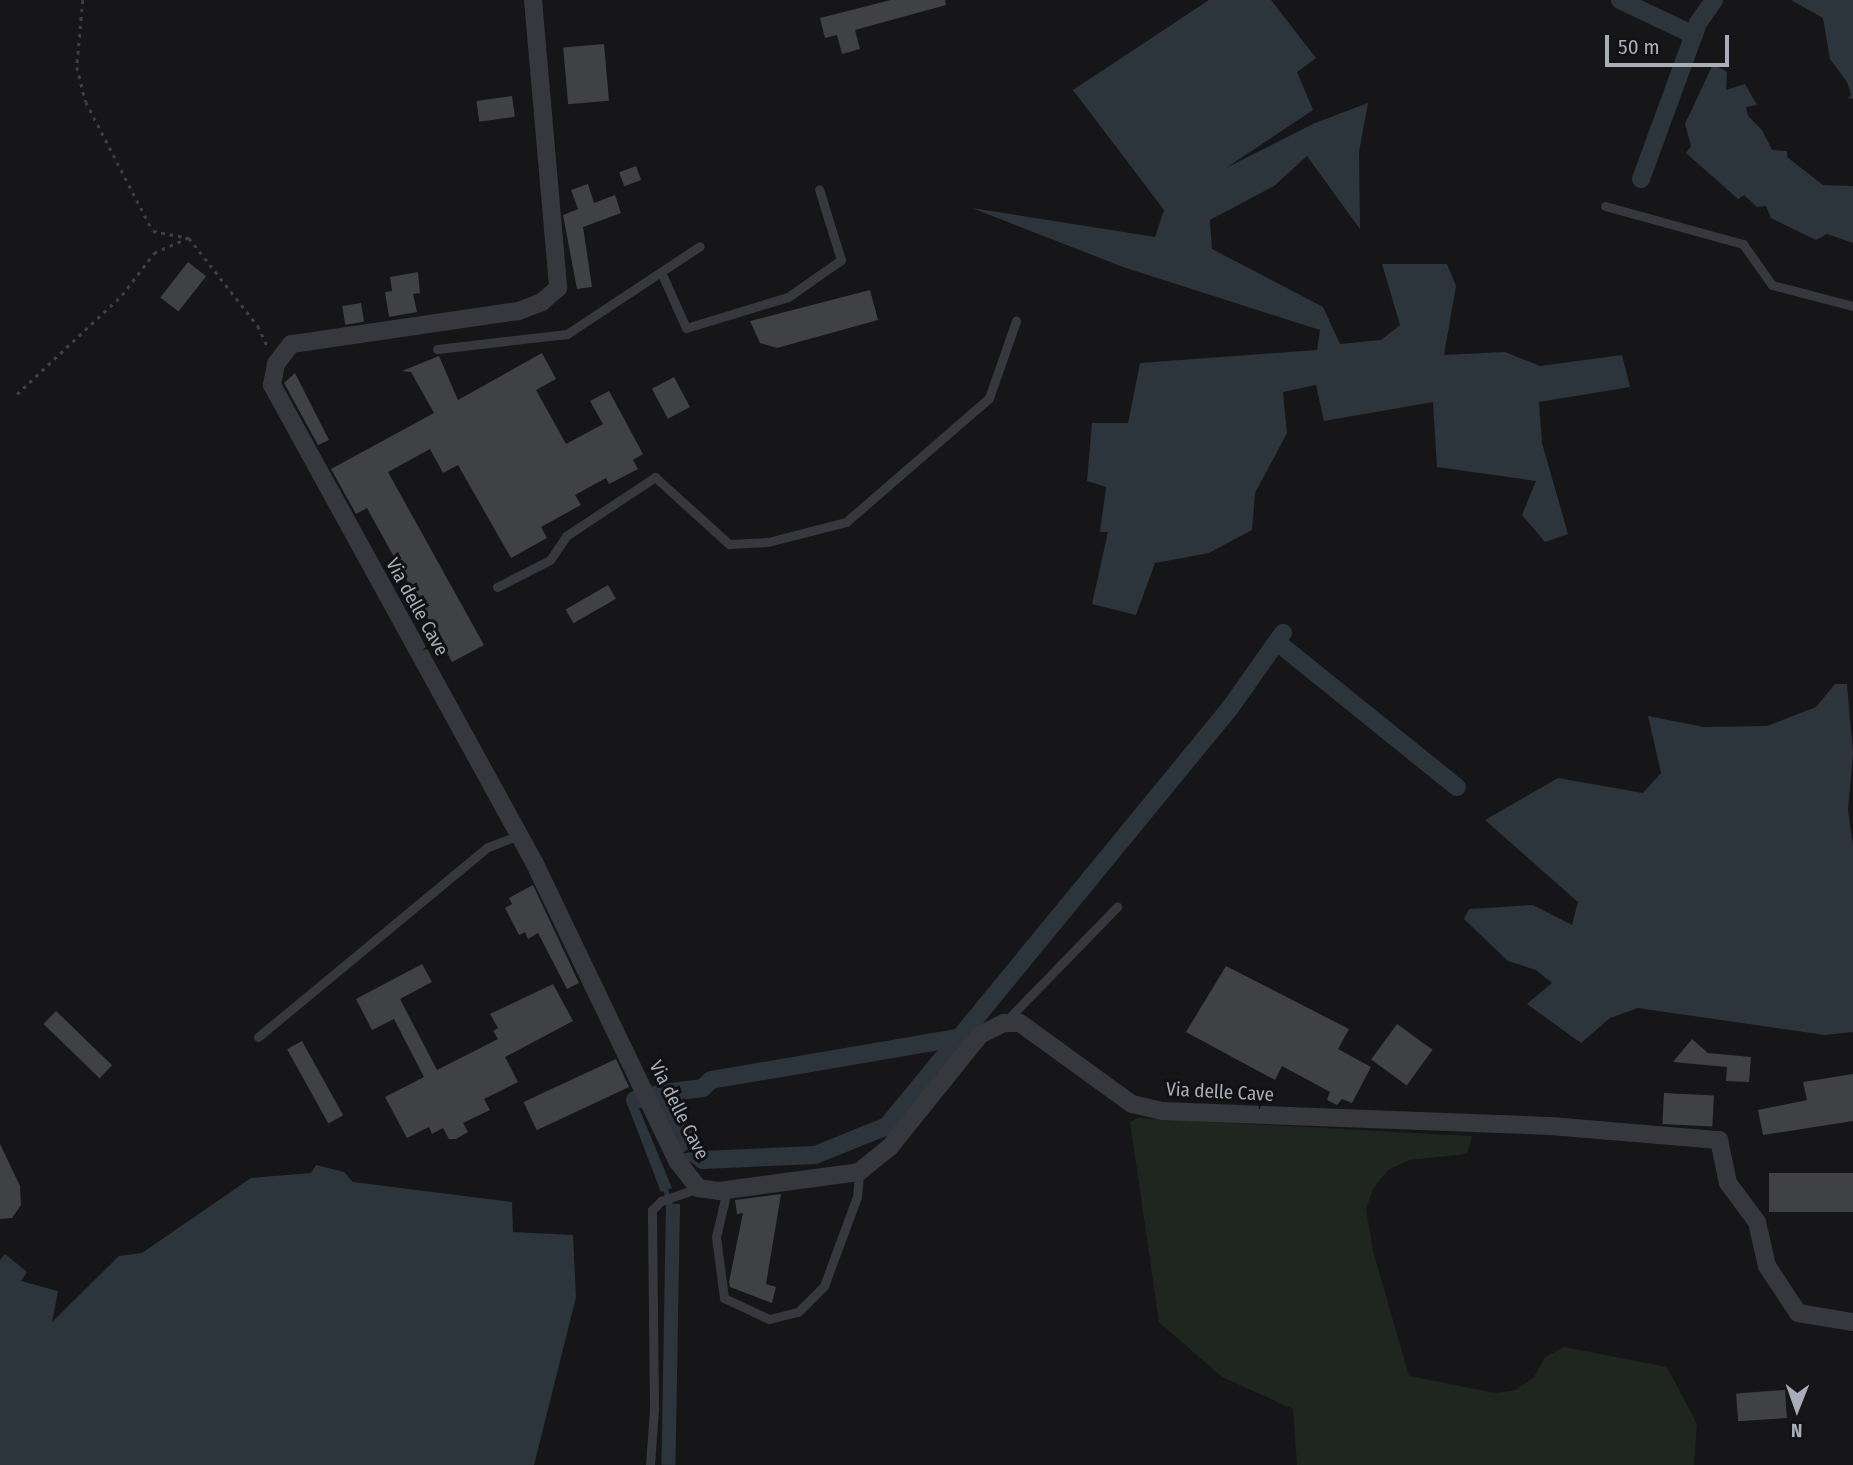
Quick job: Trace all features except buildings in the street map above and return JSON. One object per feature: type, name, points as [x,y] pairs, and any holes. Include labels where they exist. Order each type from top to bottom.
[{"type":"street","points":[[276,364],[291,344],[518,310],[542,302],[558,288],[533,0]]},
{"type":"street","name":"Via delle Cave","points":[[276,364],[272,385],[519,835],[678,1162],[698,1188],[727,1190],[859,1172],[889,1149],[980,1035],[1004,1023],[1020,1023],[1043,1037],[1132,1104],[1162,1111],[1550,1126],[1719,1140],[1728,1182],[1757,1222],[1767,1266],[1798,1313],[1853,1322]]},
{"type":"lane","points":[[661,272],[687,328],[788,298],[842,260],[819,188]]},
{"type":"lane","points":[[1605,206],[1743,244],[1772,285],[1853,306]]},
{"type":"lane","points":[[437,349],[567,334],[700,246]]},
{"type":"lane","points":[[497,587],[550,559],[566,536],[655,477],[729,544],[768,542],[846,522],[989,398],[1016,321]]},
{"type":"lane","points":[[258,1037],[488,847],[519,835]]},
{"type":"lane","points":[[1004,1023],[1116,907]]},
{"type":"lane","points":[[727,1190],[716,1237],[724,1298],[769,1320],[798,1312],[824,1286],[857,1196],[859,1172]]},
{"type":"lane","points":[[650,1465],[652,1210],[661,1201],[698,1188]]},
{"type":"path","points":[[83,0],[77,67],[86,102],[153,231],[189,238],[258,326],[276,364]]},
{"type":"path","points":[[17,394],[122,295],[154,253],[189,238]]},
{"type":"shaded area","points":[[1209,0],[1271,0],[1316,58],[1297,72],[1313,110],[1226,168],[1315,123],[1368,103],[1359,152],[1360,229],[1307,156],[1274,186],[1210,220],[1212,249],[1323,307],[1340,344],[1381,340],[1400,325],[1382,264],[1447,264],[1456,286],[1444,355],[1505,352],[1540,366],[1622,355],[1630,387],[1539,402],[1542,443],[1568,534],[1545,542],[1522,515],[1536,481],[1437,467],[1433,402],[1324,421],[1316,385],[1283,392],[1287,433],[1255,493],[1252,530],[1209,553],[1155,563],[1136,615],[1092,604],[1108,532],[1100,532],[1106,487],[1087,481],[1092,423],[1128,423],[1140,363],[1317,350],[1320,330],[1123,267],[972,208],[1155,237],[1164,210],[1073,90]]},
{"type":"shaded area","points":[[1791,0],[1853,0],[1853,99],[1848,98],[1851,94],[1847,82],[1830,59],[1823,18]]},
{"type":"shaded area","points":[[1713,64],[1727,72],[1726,90],[1745,84],[1757,105],[1746,107],[1748,116],[1762,130],[1772,150],[1787,151],[1787,157],[1823,185],[1853,186],[1853,243],[1827,234],[1816,240],[1771,218],[1766,206],[1757,207],[1744,195],[1738,199],[1686,153],[1691,146],[1685,124]]},
{"type":"shaded area","points":[[1835,684],[1847,684],[1853,753],[1848,810],[1853,845],[1853,1032],[1825,1035],[1638,1008],[1610,1018],[1581,1043],[1527,1004],[1552,983],[1536,970],[1508,961],[1464,919],[1469,909],[1533,905],[1572,925],[1578,902],[1485,820],[1558,778],[1643,793],[1661,773],[1648,716],[1704,727],[1767,726],[1816,707]]},
{"type":"shaded area","points":[[634,1096],[672,1188],[661,1192],[626,1101]]},
{"type":"shaded area","points":[[1138,1118],[1472,1136],[1467,1154],[1409,1160],[1388,1170],[1374,1187],[1366,1208],[1373,1251],[1409,1376],[1495,1393],[1516,1390],[1534,1377],[1545,1357],[1564,1347],[1667,1367],[1697,1424],[1694,1465],[1297,1465],[1293,1409],[1222,1377],[1159,1322],[1130,1122]]},
{"type":"shaded area","points":[[316,1165],[344,1172],[353,1182],[512,1202],[513,1232],[573,1235],[576,1297],[534,1465],[0,1465],[0,1260],[5,1254],[27,1272],[21,1281],[58,1291],[52,1322],[119,1256],[142,1253],[251,1178],[311,1173]]},
{"type":"shaded area","points":[[666,1204],[680,1204],[675,1465],[661,1465]]},
{"type":"waterway","points":[[1620,0],[1694,35]]},
{"type":"waterway","points":[[1641,179],[1698,23],[1714,0]]},
{"type":"waterway","points":[[635,1100],[663,1093],[693,1153],[703,1160],[815,1155],[887,1126],[1230,708],[1283,633]]},
{"type":"waterway","points":[[1277,642],[1457,787]]},
{"type":"waterway","points":[[663,1093],[703,1088],[711,1080],[963,1037]]},
{"type":"waterway","points":[[664,1186],[673,1213]]}]
